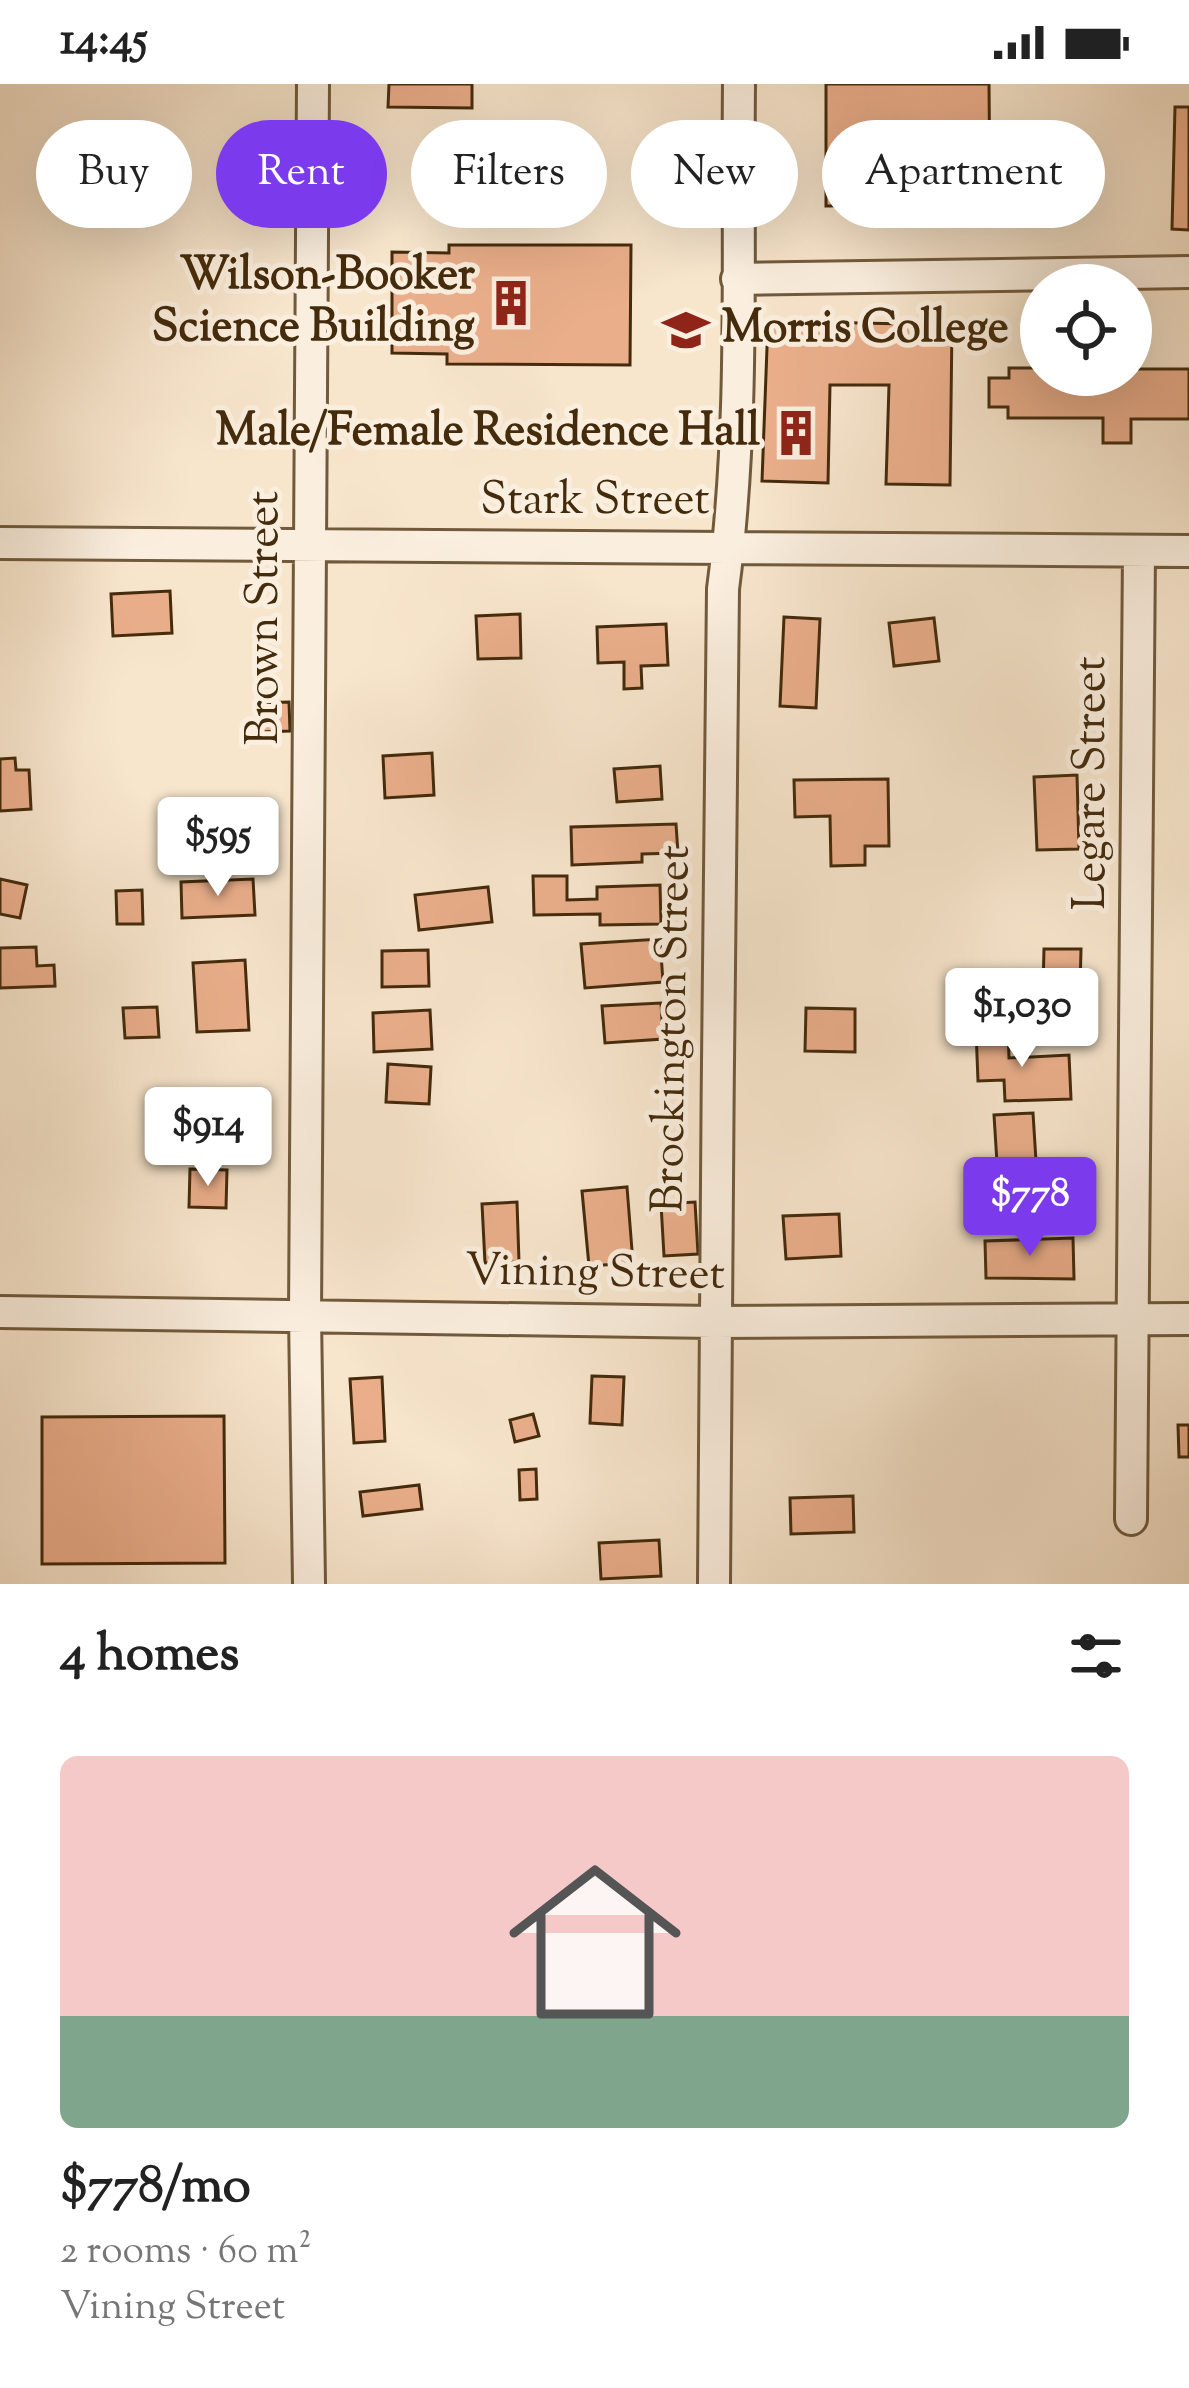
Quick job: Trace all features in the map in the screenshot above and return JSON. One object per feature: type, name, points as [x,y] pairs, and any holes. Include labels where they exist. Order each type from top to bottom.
[{"type":"street","name":"Brown Street","points":[[309,1584],[305,1316],[313,84]]},
{"type":"street","name":"Brockington Street","points":[[714,1584],[723,589],[736,398],[739,84]]},
{"type":"street","points":[[737,279],[1189,272]]},
{"type":"street","name":"Stark Street","points":[[0,543],[1189,551]]},
{"type":"street","name":"Legare Street","points":[[1131,1519],[1139,551]]},
{"type":"street","name":"Vining Street","points":[[0,1312],[714,1322],[1189,1319]]},
{"type":"building","points":[[389,84],[472,84],[472,108],[388,107]]},
{"type":"building","points":[[826,84],[989,84],[989,120],[826,120]]},
{"type":"building","points":[[1175,107],[1189,107],[1189,230],[1172,229]]},
{"type":"building","name":"Wilson-Booker Science Building","points":[[449,245],[631,245],[630,365],[447,364],[447,354],[392,353],[392,252],[449,253]]},
{"type":"building","name":"Male/Female Residence Hall","points":[[768,321],[952,325],[950,485],[886,484],[889,385],[830,385],[828,483],[762,481]]},
{"type":"building","points":[[1009,368],[1020,368],[1020,396],[1152,396],[1152,369],[1189,369],[1189,419],[1131,419],[1131,443],[1103,443],[1103,418],[1008,418],[1008,407],[989,407],[989,378],[1009,378]]},
{"type":"building","points":[[170,591],[172,633],[113,636],[111,594]]},
{"type":"building","points":[[520,614],[521,658],[478,659],[476,616]]},
{"type":"building","points":[[784,617],[820,619],[816,708],[780,706]]},
{"type":"building","points":[[934,618],[939,661],[894,666],[889,623]]},
{"type":"building","points":[[666,624],[668,665],[641,666],[642,688],[624,689],[624,662],[598,663],[597,627]]},
{"type":"building","points":[[289,702],[290,731],[258,732],[257,703]]},
{"type":"building","points":[[432,753],[434,795],[385,798],[383,756]]},
{"type":"building","points":[[15,758],[16,770],[29,770],[31,809],[0,811],[0,759]]},
{"type":"building","points":[[660,766],[662,799],[617,802],[614,769]]},
{"type":"building","points":[[1077,775],[1079,849],[1037,850],[1034,777]]},
{"type":"building","points":[[888,779],[889,846],[865,846],[865,865],[831,866],[830,816],[795,817],[794,780]]},
{"type":"building","points":[[676,824],[678,853],[642,854],[642,862],[572,865],[571,827]]},
{"type":"building","points":[[533,876],[567,876],[567,900],[597,899],[597,887],[660,885],[661,924],[600,925],[600,914],[534,915]]},
{"type":"building","points":[[0,879],[27,885],[20,918],[0,914]]},
{"type":"building","points":[[253,879],[255,915],[182,918],[181,882]]},
{"type":"building","points":[[488,887],[492,922],[419,930],[415,895]]},
{"type":"building","points":[[142,890],[143,924],[117,924],[116,891]]},
{"type":"building","points":[[660,939],[663,982],[585,988],[581,944]]},
{"type":"building","points":[[36,947],[37,966],[54,965],[55,986],[0,988],[0,948]]},
{"type":"building","points":[[1044,949],[1081,949],[1080,989],[1043,988]]},
{"type":"building","points":[[428,950],[429,986],[382,987],[382,951]]},
{"type":"building","points":[[245,960],[249,1030],[197,1032],[193,963]]},
{"type":"building","points":[[661,1003],[663,1039],[605,1043],[602,1006]]},
{"type":"building","points":[[157,1007],[159,1037],[125,1038],[123,1008]]},
{"type":"building","points":[[806,1008],[855,1009],[855,1052],[805,1051]]},
{"type":"building","points":[[430,1010],[432,1049],[374,1052],[373,1013]]},
{"type":"building","points":[[1008,1029],[1009,1058],[1069,1055],[1071,1099],[1005,1101],[1004,1080],[978,1081],[976,1030]]},
{"type":"building","points":[[388,1064],[431,1067],[429,1104],[386,1102]]},
{"type":"building","points":[[1033,1113],[1036,1161],[997,1163],[994,1115]]},
{"type":"building","points":[[190,1169],[227,1170],[226,1208],[189,1207]]},
{"type":"building","points":[[627,1187],[633,1263],[589,1266],[582,1191]]},
{"type":"building","points":[[517,1202],[519,1262],[485,1263],[482,1204]]},
{"type":"building","points":[[695,1202],[698,1254],[664,1256],[661,1204]]},
{"type":"building","points":[[839,1214],[841,1256],[786,1259],[783,1216]]},
{"type":"building","points":[[1073,1238],[1074,1279],[986,1278],[985,1241]]},
{"type":"building","points":[[592,1376],[624,1377],[622,1425],[590,1423]]},
{"type":"building","points":[[382,1377],[385,1441],[354,1443],[350,1379]]},
{"type":"building","points":[[533,1414],[539,1436],[515,1442],[510,1420]]},
{"type":"building","points":[[224,1416],[225,1563],[42,1564],[42,1417]]},
{"type":"building","points":[[1178,1425],[1189,1425],[1189,1457],[1179,1457]]},
{"type":"building","points":[[536,1469],[537,1499],[520,1500],[519,1470]]},
{"type":"building","points":[[419,1485],[422,1509],[363,1516],[360,1492]]},
{"type":"building","points":[[853,1496],[854,1532],[791,1534],[790,1498]]},
{"type":"building","points":[[659,1540],[661,1576],[601,1579],[599,1543]]},
{"type":"place","name":"Wilson-Booker Science Building","points":[[511,303]]},
{"type":"place","name":"Morris College","points":[[686,330]]},
{"type":"place","name":"Male/Female Residence Hall","points":[[796,433]]}]
